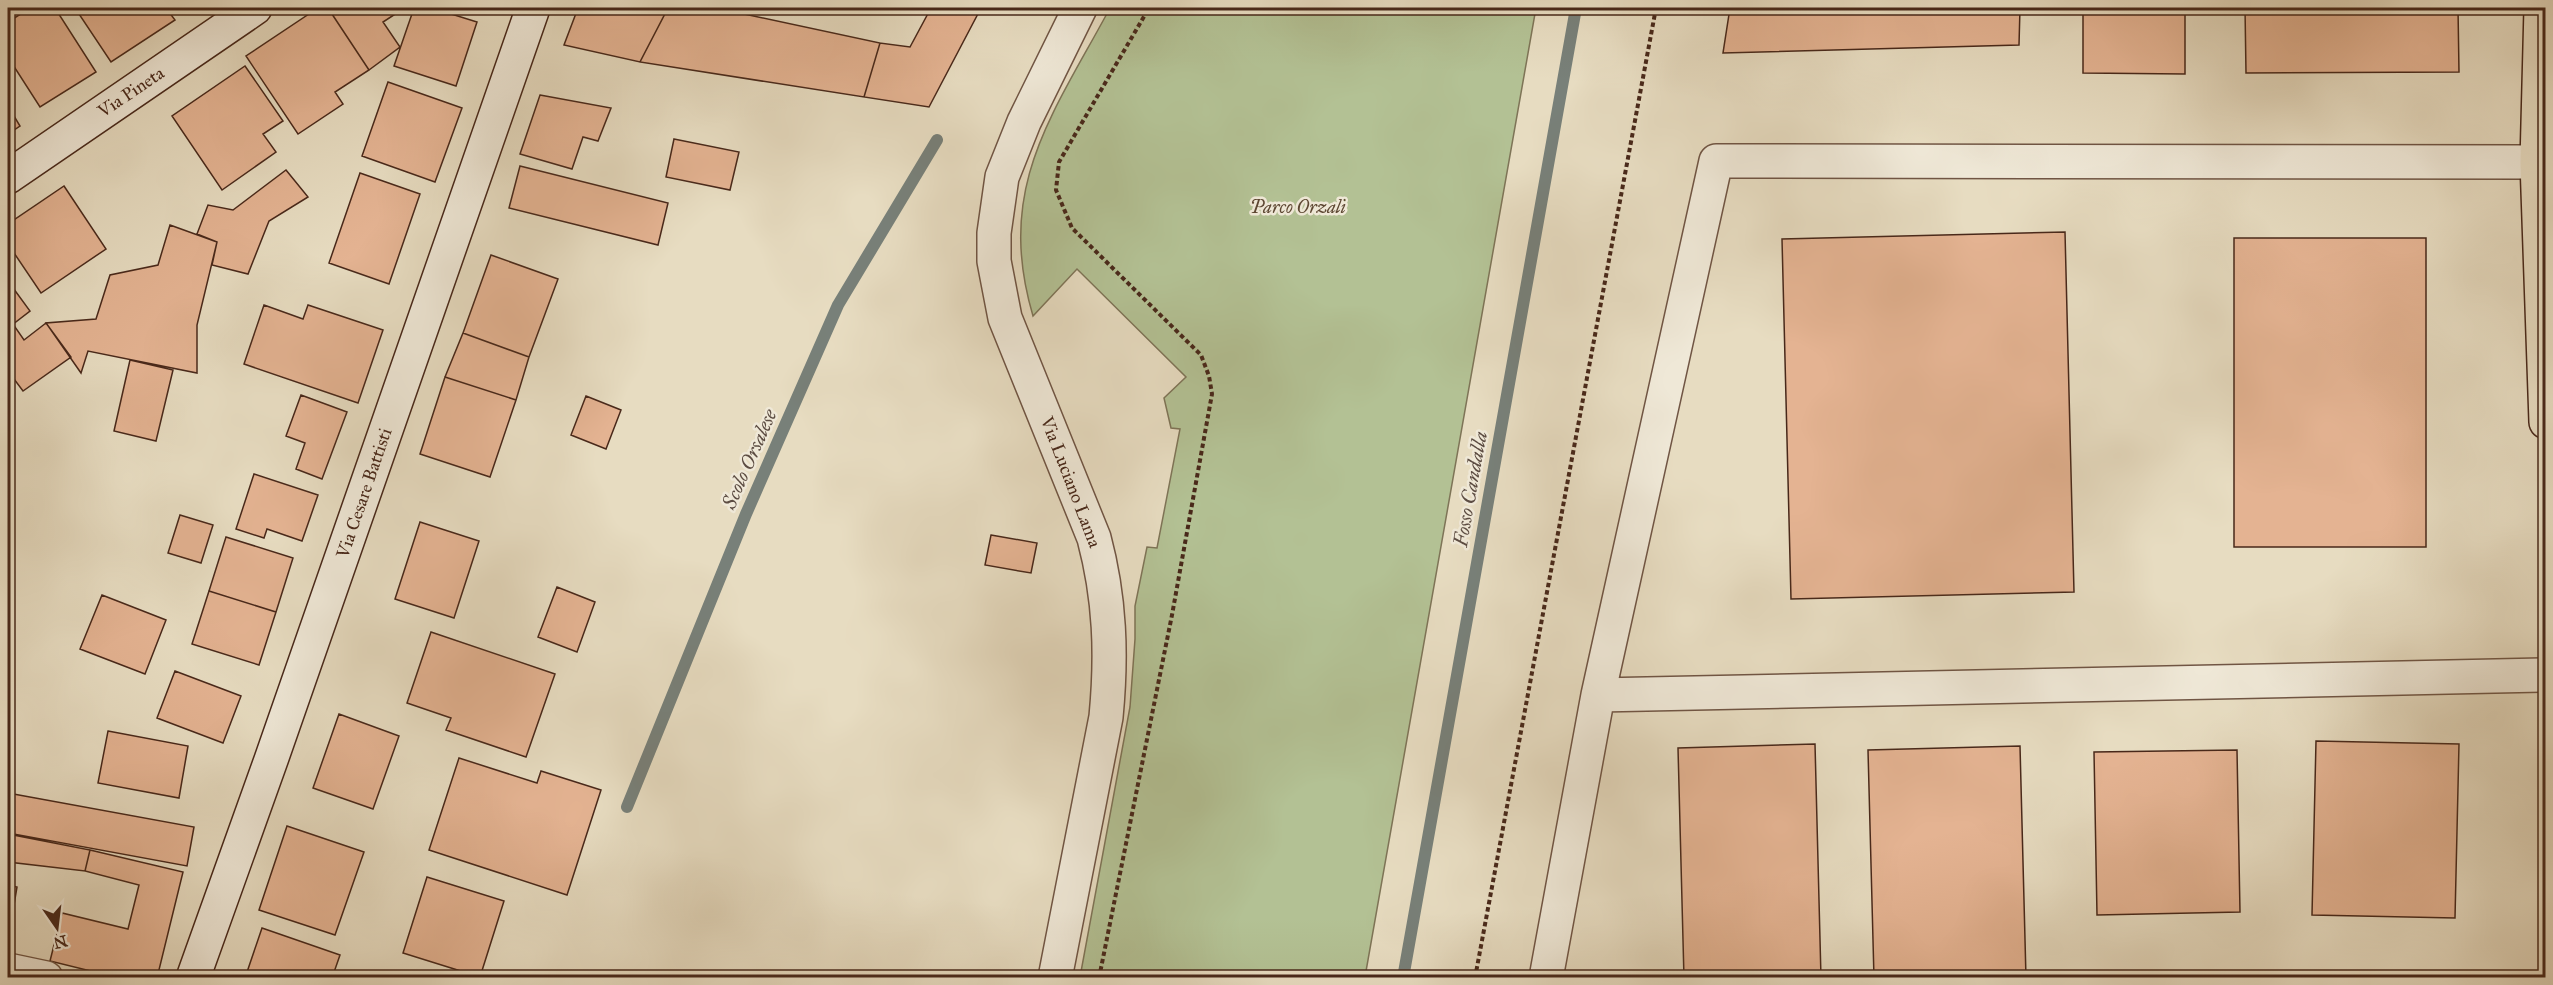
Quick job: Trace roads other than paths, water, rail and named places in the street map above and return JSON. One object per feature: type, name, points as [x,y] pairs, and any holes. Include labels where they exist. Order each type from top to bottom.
[{"type":"main road","points":[[2541,8],[2537,162],[2546,422]]},
{"type":"street","name":"Via Pineta","points":[[8,177],[255,8]]},
{"type":"street","name":"Via Cesare Battisti","points":[[193,978],[532,8]]},
{"type":"street","name":"Via Luciano Lama","points":[[1054,978],[1106,717],[1110,680],[1110,625],[1101,564],[1094,538],[1005,318],[994,261],[994,233],[1002,177],[1012,149],[1080,8]]},
{"type":"street","points":[[1546,978],[1598,695],[1716,161],[2537,162]]},
{"type":"street","points":[[1598,695],[2546,675]]},
{"type":"street","points":[[8,970],[46,978]]},
{"type":"waterway","name":"Fosso Candalla","points":[[1403,978],[1576,8]]},
{"type":"waterway","name":"Scolo Orsalese","points":[[627,807],[746,514],[838,305],[937,140]]},
{"type":"park label","name":"Parco Orzali","points":[[1298,207]]}]
